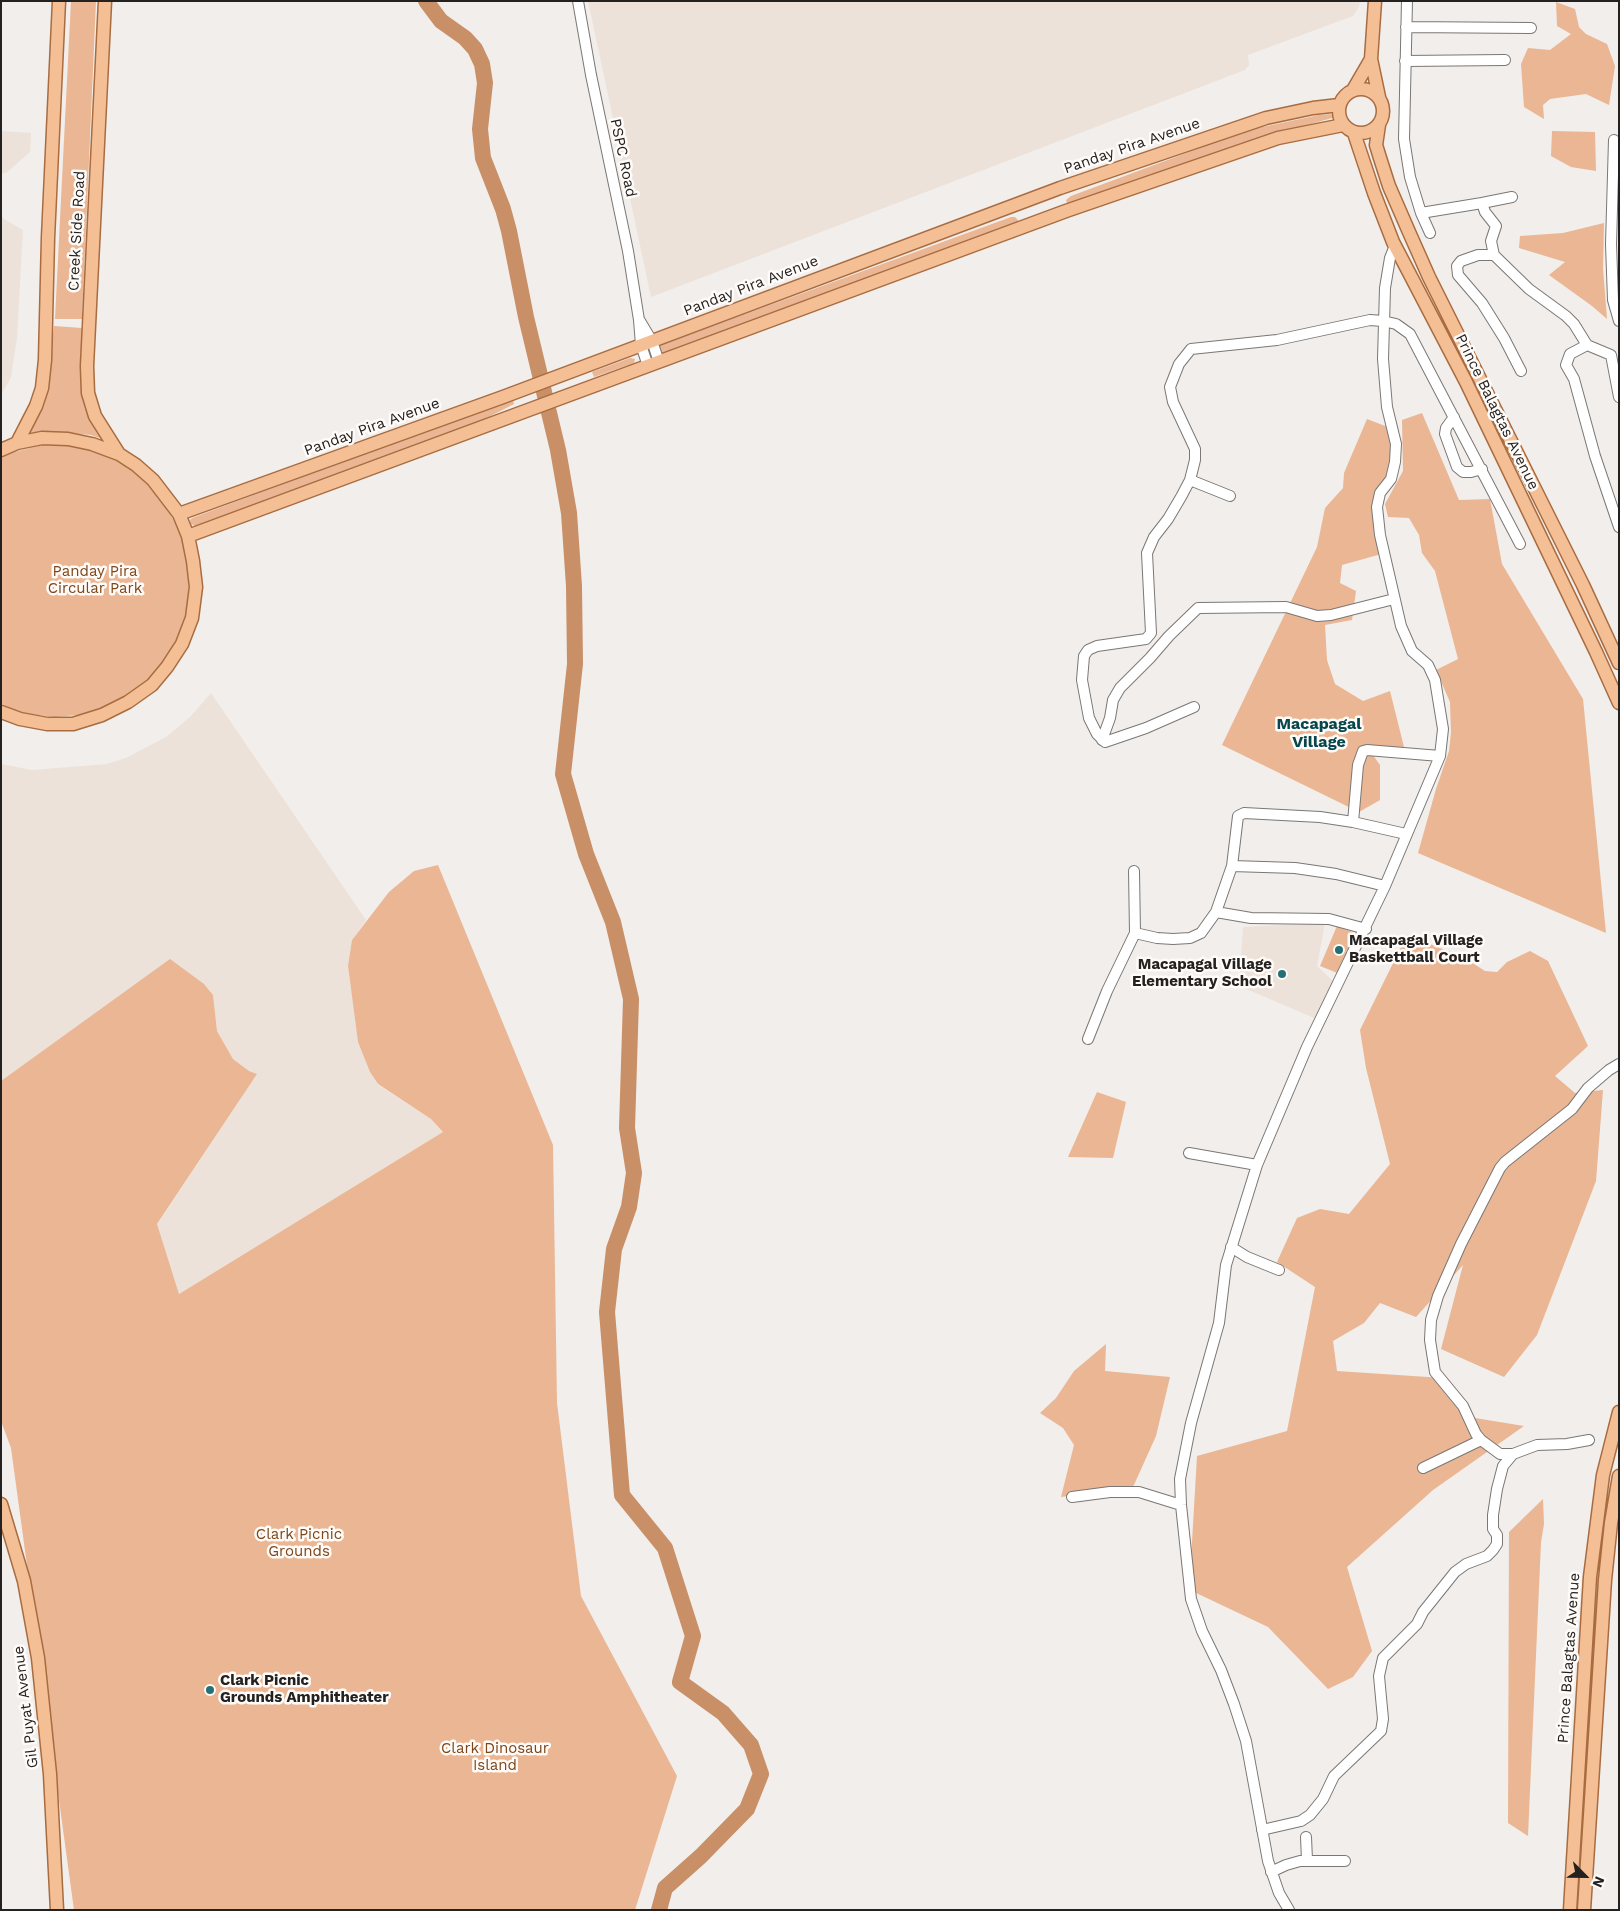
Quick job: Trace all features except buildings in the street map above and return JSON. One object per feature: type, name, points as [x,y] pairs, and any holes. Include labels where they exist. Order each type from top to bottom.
[{"type":"main road","name":"Creek Side Road","points":[[17,443],[36,406],[42,388],[45,360],[48,238],[59,1]]},
{"type":"main road","name":"Creek Side Road","points":[[105,1],[87,366],[88,393],[95,416],[119,454]]},
{"type":"main road","points":[[1375,1],[1371,59],[1379,98],[1384,111],[1379,125],[1367,133],[1354,133],[1343,125],[1338,112],[1347,93],[1353,90],[1368,90],[1379,98]]},
{"type":"main road","points":[[1353,90],[1371,59]]},
{"type":"main road","name":"Panday Pira Avenue","points":[[179,514],[503,397],[1060,188],[1266,118],[1313,108],[1340,105]]},
{"type":"main road","points":[[188,536],[1066,210],[1278,138],[1343,125]]},
{"type":"main road","name":"Prince Balagtas Avenue","points":[[1379,125],[1376,144],[1389,186],[1401,214],[1433,285],[1583,585],[1619,663]]},
{"type":"main road","name":"Prince Balagtas Avenue","points":[[1354,133],[1393,242],[1466,382],[1615,686],[1619,703]]},
{"type":"main road","points":[[1060,188],[1066,210]]},
{"type":"main road","points":[[1,450],[17,443],[42,438],[68,439],[92,444],[119,454],[153,480],[179,514],[188,536],[194,560],[196,588],[192,618],[182,644],[167,667],[152,685],[119,706],[102,715],[73,724],[46,724],[20,719],[1,712]]},
{"type":"main road","name":"Prince Balagtas Avenue","points":[[1570,1910],[1590,1577],[1603,1475],[1619,1412]]},
{"type":"main road","name":"Prince Balagtas Avenue","points":[[1584,1910],[1604,1589],[1611,1523],[1619,1476]]},
{"type":"main road","name":"Gil Puyat Avenue","points":[[1,1504],[24,1581],[38,1658],[50,1774],[57,1910]]},
{"type":"street","name":"PSPC Road","points":[[578,1],[590,75],[628,251],[639,320],[654,364]]},
{"type":"street","points":[[1407,1],[1404,139],[1410,177],[1420,213],[1430,233]]},
{"type":"street","points":[[1406,27],[1531,28]]},
{"type":"street","points":[[1405,61],[1506,60]]},
{"type":"street","points":[[1614,140],[1615,241],[1613,300],[1619,321]]},
{"type":"street","points":[[1420,213],[1512,197]]},
{"type":"street","points":[[1482,203],[1485,212],[1496,226],[1491,241],[1494,255],[1529,289],[1566,316],[1574,324],[1586,345]]},
{"type":"street","points":[[1288,1910],[1279,1893],[1272,1872],[1262,1830],[1246,1741],[1231,1695],[1202,1631],[1191,1599],[1180,1479],[1190,1423],[1218,1323],[1231,1247],[1257,1165],[1307,1047],[1366,929],[1440,756],[1443,729],[1435,680],[1428,665],[1412,652],[1401,626],[1380,535],[1377,507],[1380,493],[1391,479],[1395,462],[1396,444],[1385,390],[1383,359],[1385,288],[1390,258],[1394,248],[1393,242]]},
{"type":"street","points":[[1494,255],[1478,255],[1461,261],[1457,266],[1458,275],[1482,303],[1521,370]]},
{"type":"street","points":[[1194,707],[1105,742],[1089,718],[1082,680],[1084,656],[1088,650],[1097,646],[1146,639],[1151,632],[1147,553],[1154,537],[1168,519],[1190,480],[1195,460],[1195,449],[1173,402],[1170,388],[1178,364],[1192,349],[1277,340],[1370,320],[1383,320],[1396,324],[1410,334],[1520,544]]},
{"type":"street","points":[[1619,397],[1615,352],[1586,345],[1570,354],[1566,365],[1574,379],[1595,456],[1619,527]]},
{"type":"street","points":[[1454,417],[1446,428],[1445,434],[1457,467],[1463,472],[1482,469]]},
{"type":"street","points":[[1190,480],[1230,496]]},
{"type":"street","points":[[1102,740],[1110,718],[1113,700],[1120,688],[1198,608],[1286,607],[1317,616],[1331,615],[1394,599]]},
{"type":"street","points":[[1353,822],[1358,765],[1363,752],[1367,750],[1440,756]]},
{"type":"street","points":[[1135,933],[1157,938],[1190,938],[1201,933],[1216,912],[1232,866],[1236,823],[1240,814],[1295,815],[1353,822],[1406,834]]},
{"type":"street","points":[[1232,866],[1295,868],[1336,874],[1385,886]]},
{"type":"street","points":[[1088,1039],[1107,991],[1135,933],[1134,871]]},
{"type":"street","points":[[1216,912],[1251,918],[1329,919],[1366,929]]},
{"type":"street","points":[[1589,1440],[1537,1446],[1513,1454],[1500,1454],[1476,1434],[1462,1406],[1435,1372],[1430,1340],[1432,1320],[1438,1296],[1461,1244],[1500,1168],[1572,1109],[1588,1088],[1608,1070],[1619,1064]]},
{"type":"street","points":[[1189,1153],[1257,1165]]},
{"type":"street","points":[[1231,1247],[1247,1257],[1279,1270]]},
{"type":"street","points":[[1423,1468],[1481,1440]]},
{"type":"street","points":[[1262,1830],[1301,1820],[1310,1815],[1324,1799],[1334,1776],[1381,1732],[1383,1719],[1379,1676],[1383,1658],[1416,1624],[1423,1612],[1455,1572],[1466,1564],[1487,1556],[1497,1544],[1497,1535],[1493,1529],[1493,1515],[1497,1489],[1503,1466],[1513,1454]]},
{"type":"street","points":[[1072,1497],[1110,1492],[1139,1492],[1181,1505]]},
{"type":"street","points":[[1306,1837],[1307,1860]]},
{"type":"street","points":[[1272,1872],[1286,1865],[1307,1860],[1345,1861]]},
{"type":"shaded area","points":[[588,1],[1360,1],[1359,7],[1353,16],[1248,55],[1249,65],[1245,70],[651,297]]},
{"type":"shaded area","points":[[1,131],[31,133],[30,152],[6,173],[1,173]]},
{"type":"shaded area","points":[[1,215],[4,219],[23,230],[17,338],[11,377],[1,395]]},
{"type":"shaded area","points":[[211,693],[366,920],[352,940],[348,966],[358,1042],[370,1072],[378,1085],[431,1119],[443,1132],[179,1294],[157,1225],[257,1074],[249,1071],[233,1059],[217,1031],[213,995],[204,984],[1,1081],[1,764],[32,770],[107,764],[126,758],[166,737],[190,717]]},
{"type":"shaded area","name":"Macapagal Village Elementary School","points":[[1325,923],[1317,966],[1333,981],[1319,1020],[1239,986],[1243,927]]},
{"type":"green space","points":[[71,1],[96,1],[82,319],[55,319]]},
{"type":"green space","points":[[1556,2],[1575,9],[1579,27],[1586,34],[1607,44],[1615,66],[1609,105],[1586,94],[1550,99],[1543,105],[1544,119],[1524,107],[1521,64],[1528,48],[1550,50],[1571,34],[1557,26]]},
{"type":"green space","points":[[1331,114],[1332,118],[1240,144],[1072,206],[1066,200],[1071,196],[1248,130]]},
{"type":"green space","points":[[1552,131],[1595,132],[1596,171],[1571,167],[1551,156]]},
{"type":"green space","points":[[1015,217],[1018,220],[1018,224],[662,355],[658,346]]},
{"type":"green space","points":[[1604,223],[1603,268],[1607,319],[1549,275],[1565,262],[1519,248],[1520,236],[1563,233]]},
{"type":"green space","points":[[54,326],[82,328],[81,385],[85,405],[102,439],[91,435],[61,432],[38,433],[25,437],[38,417],[45,399]]},
{"type":"green space","points":[[630,358],[635,359],[634,363],[594,377],[592,372]]},
{"type":"green space","points":[[513,400],[514,404],[471,426],[195,526],[191,524],[190,520],[192,518],[465,416]]},
{"type":"green space","points":[[1422,413],[1459,500],[1490,499],[1502,564],[1583,699],[1606,933],[1418,853],[1449,751],[1451,733],[1450,702],[1436,670],[1458,659],[1435,571],[1422,553],[1419,535],[1409,518],[1388,517],[1385,504],[1403,471],[1402,420]]},
{"type":"green space","points":[[1367,419],[1393,429],[1394,467],[1382,498],[1385,553],[1342,565],[1340,583],[1356,591],[1352,620],[1325,625],[1327,660],[1335,684],[1363,701],[1390,691],[1405,751],[1368,748],[1380,765],[1380,800],[1359,812],[1222,745],[1317,547],[1325,508],[1343,488],[1344,473]]},
{"type":"green space","name":"Panday Pira Circular Park","points":[[43,445],[77,445],[110,454],[138,473],[158,493],[178,528],[187,557],[189,590],[186,625],[171,655],[149,682],[121,701],[89,714],[55,717],[21,713],[1,704],[1,457]]},
{"type":"green space","name":"Clark Picnic Grounds","points":[[438,865],[553,1145],[557,1403],[581,1596],[677,1776],[635,1910],[74,1910],[11,1448],[1,1421],[1,1081],[170,959],[204,984],[213,995],[217,1031],[233,1059],[249,1071],[257,1074],[157,1224],[179,1294],[443,1132],[431,1119],[378,1084],[370,1072],[358,1042],[348,966],[352,940],[389,892],[414,871]]},
{"type":"green space","name":"Macapagal Village Baskettball Court","points":[[1337,926],[1357,934],[1340,974],[1320,966]]},
{"type":"green space","points":[[1407,935],[1463,957],[1485,971],[1497,972],[1507,962],[1530,951],[1548,961],[1588,1046],[1555,1076],[1575,1093],[1603,1090],[1596,1181],[1537,1335],[1504,1377],[1441,1349],[1463,1265],[1416,1317],[1380,1303],[1364,1323],[1333,1341],[1337,1371],[1443,1378],[1475,1418],[1524,1426],[1433,1490],[1347,1567],[1372,1651],[1353,1677],[1328,1689],[1268,1627],[1192,1591],[1191,1559],[1197,1456],[1287,1431],[1315,1287],[1277,1262],[1297,1218],[1320,1209],[1349,1214],[1390,1164],[1366,1068],[1360,1030]]},
{"type":"green space","points":[[1097,1092],[1126,1102],[1113,1158],[1068,1157]]},
{"type":"green space","points":[[1106,1344],[1105,1371],[1170,1377],[1156,1436],[1133,1487],[1061,1497],[1074,1445],[1063,1428],[1040,1413],[1056,1398],[1074,1371]]},
{"type":"green space","points":[[1543,1499],[1544,1524],[1541,1542],[1528,1836],[1508,1823],[1509,1532]]},
{"type":"waterway","points":[[426,1],[441,21],[465,38],[475,49],[482,64],[485,83],[480,129],[483,158],[503,209],[509,231],[526,317],[558,450],[569,513],[574,586],[575,664],[563,774],[586,854],[613,922],[631,999],[627,1128],[634,1173],[629,1207],[614,1249],[607,1312],[622,1495],[665,1548],[693,1636],[680,1682],[723,1713],[751,1745],[761,1774],[747,1809],[701,1856],[665,1888],[659,1910]]},
{"type":"place","name":"Macapagal Village Baskettball Court","points":[[1339,950]]},
{"type":"place","name":"Macapagal Village Elementary School","points":[[1282,974]]},
{"type":"place","name":"Clark Picnic Grounds Amphitheater","points":[[210,1690]]},
{"type":"district","name":"Macapagal Village","points":[[1319,733]]},
{"type":"park label","name":"Clark Dinosaur Island","points":[[495,1758]]}]
